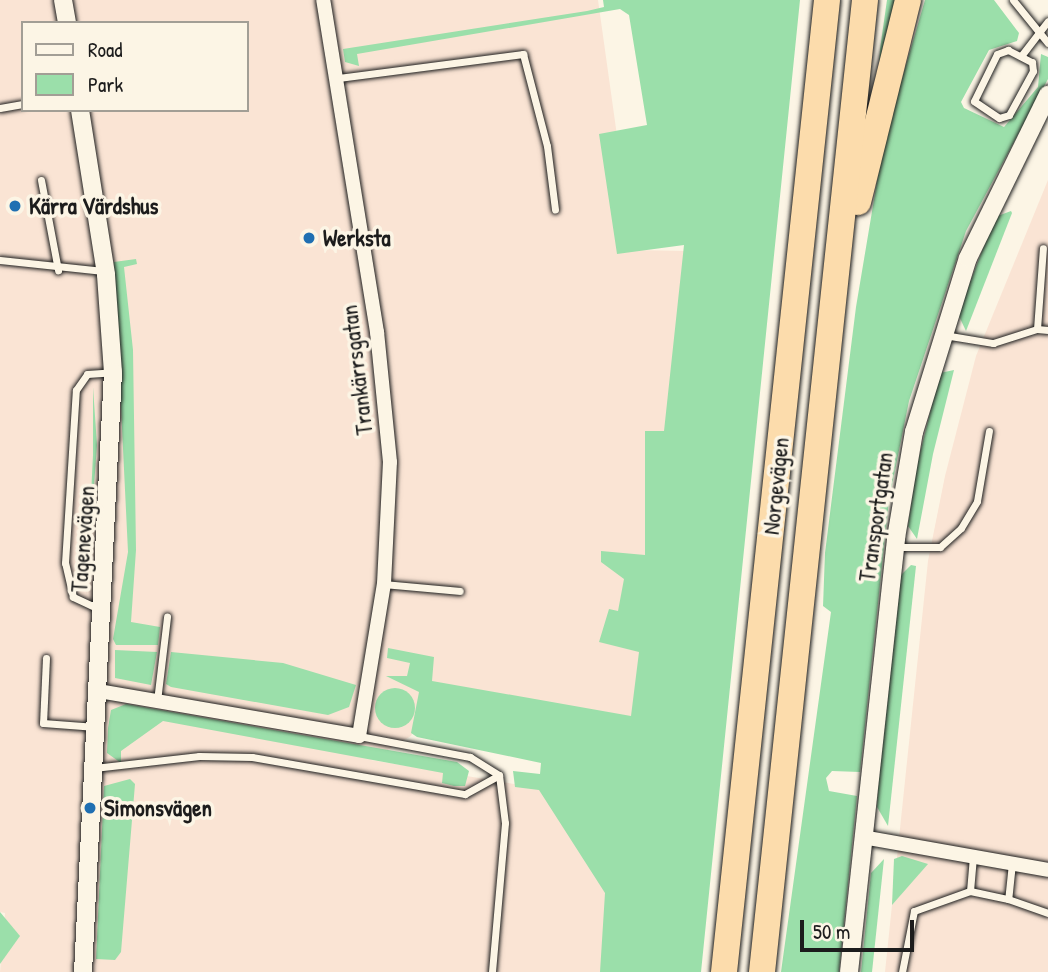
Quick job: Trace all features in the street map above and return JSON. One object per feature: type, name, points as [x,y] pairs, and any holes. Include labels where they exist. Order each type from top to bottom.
[{"type":"highway","name":"Norgevägen","points":[[724,972],[827,0]]},
{"type":"highway","name":"Norgevägen","points":[[762,972],[865,0]]},
{"type":"highway","points":[[835,295],[908,0]]},
{"type":"street","points":[[63,0],[67,21]]},
{"type":"street","name":"Trankärrsgatan","points":[[323,0],[338,78],[390,462],[384,584],[359,736]]},
{"type":"street","name":"Transportgatan","points":[[849,972],[895,547],[914,432],[940,333],[985,218],[1048,95]]},
{"type":"street","name":"Tagenevägen","points":[[80,112],[106,271],[113,372],[83,972]]},
{"type":"street","points":[[99,691],[359,736]]},
{"type":"street","points":[[863,837],[1048,870]]},
{"type":"lane","points":[[1013,0],[1034,34],[1048,43]]},
{"type":"lane","points":[[1021,56],[1034,34],[1048,21]]},
{"type":"lane","points":[[338,78],[523,54],[547,146],[555,209]]},
{"type":"lane","points":[[997,54],[1021,56],[1033,71],[1009,115],[999,118],[975,107],[997,54]]},
{"type":"lane","points":[[0,108],[21,104]]},
{"type":"lane","points":[[41,180],[58,270]]},
{"type":"lane","points":[[1037,329],[1043,248]]},
{"type":"lane","points":[[0,260],[58,270],[106,271]]},
{"type":"lane","points":[[940,333],[993,344],[1037,329],[1048,330]]},
{"type":"lane","points":[[103,609],[80,606],[65,563],[76,390],[87,374],[113,372]]},
{"type":"lane","points":[[895,547],[940,547],[961,528],[977,502],[989,431]]},
{"type":"lane","points":[[384,584],[460,591]]},
{"type":"lane","points":[[158,701],[167,617]]},
{"type":"lane","points":[[47,658],[43,723],[96,727]]},
{"type":"lane","points":[[359,736],[470,757],[499,775]]},
{"type":"lane","points":[[93,768],[199,756],[252,757],[464,794],[499,775]]},
{"type":"lane","points":[[492,972],[505,823],[499,775]]},
{"type":"lane","points":[[970,891],[973,856]]},
{"type":"lane","points":[[1008,899],[1012,863]]},
{"type":"lane","points":[[902,972],[914,911],[970,891],[1008,899],[1048,913]]},
{"type":"shaded area","points":[[0,0],[598,0],[633,250],[686,251],[634,719],[432,692],[411,736],[371,760],[544,789],[612,889],[612,972],[0,972],[5,913],[0,912]]},
{"type":"shaded area","points":[[1048,180],[1048,972],[885,972],[928,561],[945,476],[976,356]]},
{"type":"green space","points":[[603,0],[800,0],[701,972],[600,972],[605,893],[539,790],[515,787],[513,771],[540,774],[541,763],[417,737],[411,733],[419,692],[386,676],[407,676],[410,663],[387,658],[388,648],[434,657],[432,681],[631,716],[639,652],[599,642],[609,609],[618,611],[624,579],[601,562],[601,551],[645,555],[645,431],[664,431],[684,245],[617,254],[599,134],[647,125],[629,15],[620,9],[357,54],[359,66],[345,62],[343,49],[587,11],[604,7]]},
{"type":"green space","points":[[887,0],[899,0],[879,65],[880,49]]},
{"type":"green space","points":[[925,0],[994,0],[1019,33],[1017,41],[989,50],[961,102],[964,108],[1004,127],[1038,87],[1041,54],[1048,57],[1048,79],[966,231],[909,401],[889,500],[860,772],[832,771],[826,778],[829,791],[857,796],[839,972],[781,972],[831,612],[823,606],[825,553],[856,307],[884,140]]},
{"type":"green space","points":[[1011,211],[966,331],[958,314],[995,217]]},
{"type":"green space","points":[[136,259],[137,264],[124,267],[133,350],[136,550],[131,622],[160,627],[158,645],[116,645],[113,639],[128,552],[114,262]]},
{"type":"green space","points":[[954,370],[933,454],[917,539],[908,526],[917,465],[940,373]]},
{"type":"green space","points":[[93,387],[97,445],[86,596],[93,455]]},
{"type":"green space","points":[[911,565],[916,566],[888,826],[877,807],[878,788],[901,575]]},
{"type":"green space","points":[[115,650],[157,652],[151,685],[115,678]]},
{"type":"green space","points":[[171,652],[283,663],[356,685],[349,707],[328,715],[171,687],[166,684]]},
{"type":"green space","points":[[395,688],[409,694],[415,708],[409,722],[395,728],[381,722],[375,708],[381,694]]},
{"type":"green space","points":[[126,704],[457,762],[469,771],[465,786],[454,786],[442,783],[443,773],[163,721],[121,751],[121,763],[107,753],[108,728],[111,710]]},
{"type":"green space","points":[[130,779],[135,784],[121,952],[115,960],[96,959],[104,786]]},
{"type":"green space","points":[[902,856],[928,864],[892,905],[894,859]]},
{"type":"green space","points":[[884,859],[872,972],[861,972],[871,873]]},
{"type":"green space","points":[[0,912],[20,936],[0,964]]},
{"type":"place","name":"Kärra Värdshus","points":[[15,206]]},
{"type":"place","name":"Werksta","points":[[309,238]]},
{"type":"place","name":"Simonsvägen","points":[[90,808]]}]
